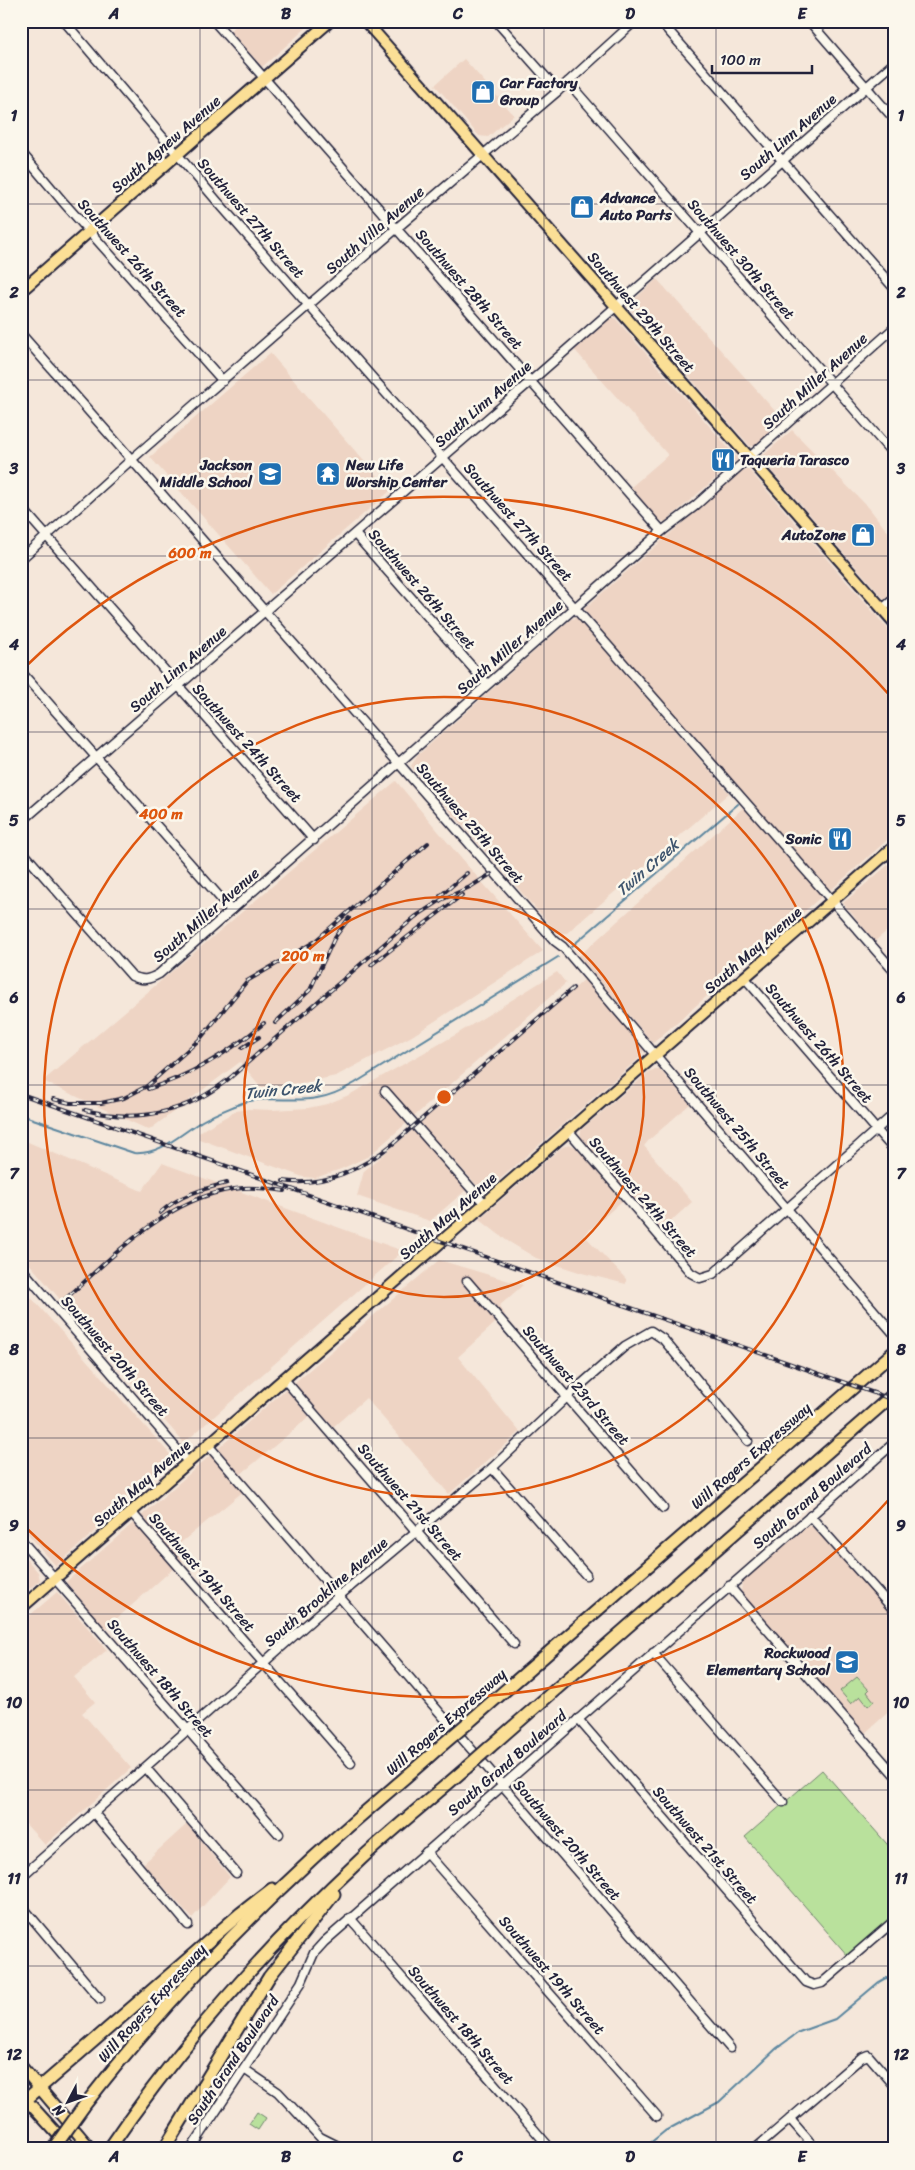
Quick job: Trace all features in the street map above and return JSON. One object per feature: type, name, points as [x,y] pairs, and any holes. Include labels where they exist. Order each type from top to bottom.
[{"type":"highway","name":"Will Rogers Expressway","points":[[53,2149],[84,2106],[189,1982],[245,1923],[311,1860],[894,1352]]},
{"type":"highway","points":[[111,2146],[167,2070],[238,1985],[361,1859],[894,1394]]},
{"type":"highway","points":[[164,2149],[282,1958],[361,1859]]},
{"type":"highway","points":[[23,2099],[241,1913],[311,1860]]},
{"type":"main road","name":"South Agnew Avenue","points":[[21,290],[330,21]]},
{"type":"main road","name":"Southwest 29th Street","points":[[365,21],[894,622]]},
{"type":"main road","name":"South May Avenue","points":[[21,1608],[894,847]]},
{"type":"main road","points":[[21,2066],[91,2149]]},
{"type":"main road","points":[[23,2099],[71,2149]]},
{"type":"street","name":"Southwest 27th Street","points":[[64,21],[177,155],[833,900],[894,972]]},
{"type":"street","name":"Southwest 28th Street","points":[[214,21],[398,228],[530,382],[662,531]]},
{"type":"street","points":[[496,21],[558,91]]},
{"type":"street","points":[[660,21],[894,288]]},
{"type":"street","points":[[809,21],[894,118]]},
{"type":"street","name":"South Villa Avenue","points":[[21,559],[398,228],[558,91],[630,23]]},
{"type":"street","name":"South Linn Avenue","points":[[21,822],[530,382],[894,63]]},
{"type":"street","name":"Southwest 30th Street","points":[[568,82],[894,455]]},
{"type":"street","name":"Southwest 26th Street","points":[[21,152],[223,381]]},
{"type":"street","name":"South Miller Avenue","points":[[21,850],[132,976],[141,980],[148,980],[159,974],[314,840],[575,607],[749,458],[894,328]]},
{"type":"street","name":"Southwest 25th Street","points":[[21,334],[555,941],[563,947],[892,1332]]},
{"type":"street","name":"Southwest 24th Street","points":[[21,507],[314,840]]},
{"type":"street","name":"Southwest 26th Street","points":[[355,534],[487,684]]},
{"type":"street","points":[[882,609],[894,599]]},
{"type":"street","points":[[21,672],[231,910]]},
{"type":"street","name":"Southwest 26th Street","points":[[744,977],[894,1150]]},
{"type":"street","points":[[385,1090],[485,1204]]},
{"type":"street","points":[[786,1208],[894,1114]]},
{"type":"street","name":"Southwest 24th Street","points":[[568,1130],[691,1273],[700,1278],[713,1274],[786,1208]]},
{"type":"street","name":"Southwest 20th Street","points":[[21,1268],[188,1462]]},
{"type":"street","name":"Southwest 23rd Street","points":[[467,1281],[568,1396],[662,1508]]},
{"type":"street","name":"South Brookline Avenue","points":[[21,1877],[340,1596],[492,1468],[568,1396],[625,1346],[651,1331],[663,1339],[748,1441]]},
{"type":"street","name":"Southwest 21st Street","points":[[284,1379],[514,1644]]},
{"type":"street","name":"Southwest 20th Street","points":[[208,1445],[730,2048]]},
{"type":"street","name":"South Grand Boulevard","points":[[191,2149],[301,1983],[314,1954],[324,1942],[729,1586],[893,1446]]},
{"type":"street","points":[[492,1468],[586,1576]]},
{"type":"street","name":"Southwest 19th Street","points":[[131,1512],[352,1763]]},
{"type":"street","points":[[810,1516],[894,1610]]},
{"type":"street","name":"Southwest 18th Street","points":[[21,1540],[279,1834]]},
{"type":"street","points":[[729,1586],[894,1774]]},
{"type":"street","points":[[653,1653],[783,1802]]},
{"type":"street","name":"Southwest 21st Street","points":[[578,1719],[806,1982],[814,1985],[822,1983],[892,1925]]},
{"type":"street","points":[[146,1768],[236,1872]]},
{"type":"street","points":[[94,1812],[188,1925]]},
{"type":"street","name":"Southwest 19th Street","points":[[426,1852],[657,2116]]},
{"type":"street","points":[[21,1905],[100,1999]]},
{"type":"street","name":"Southwest 18th Street","points":[[350,1918],[551,2149]]},
{"type":"street","points":[[755,2149],[855,2062],[868,2055],[894,2085]]},
{"type":"street","points":[[244,2069],[278,2092],[320,2137],[344,2149]]},
{"type":"street","points":[[790,2118],[816,2149]]},
{"type":"shaded area","points":[[241,21],[314,21],[262,67],[230,31]]},
{"type":"shaded area","points":[[464,59],[514,115],[488,137],[479,136],[435,85]]},
{"type":"shaded area","points":[[657,279],[784,421],[755,446],[750,446],[627,306]]},
{"type":"shaded area","points":[[612,317],[615,318],[738,459],[665,522],[657,519],[631,487],[668,455],[573,348]]},
{"type":"shaded area","name":"Jackson Middle School","points":[[270,353],[390,491],[271,594],[150,457]]},
{"type":"shaded area","points":[[792,430],[869,508],[894,540],[894,594],[886,601],[760,458]]},
{"type":"shaded area","points":[[744,469],[750,471],[894,636],[894,834],[832,889],[826,887],[586,613],[585,608]]},
{"type":"shaded area","points":[[577,618],[729,793],[567,933],[557,933],[411,766],[418,755],[571,619]]},
{"type":"shaded area","points":[[396,781],[543,951],[412,1036],[336,1076],[302,1083],[261,1087],[240,1062],[149,1130],[43,1081]]},
{"type":"shaded area","points":[[744,807],[822,896],[653,1043],[579,956]]},
{"type":"shaded area","points":[[894,860],[894,925],[875,941],[843,903]]},
{"type":"shaded area","points":[[557,972],[566,983],[369,1156],[315,1178],[303,1177],[199,1139],[199,1133],[204,1129],[236,1111],[308,1108],[327,1104],[349,1095],[457,1034]]},
{"type":"shaded area","points":[[584,980],[644,1050],[638,1059],[484,1193],[420,1123]]},
{"type":"shaded area","points":[[659,1069],[690,1104],[644,1146],[692,1202],[661,1230],[580,1140],[581,1130],[650,1071]]},
{"type":"shaded area","points":[[413,1130],[466,1190],[430,1221],[357,1196],[364,1171]]},
{"type":"shaded area","points":[[21,1139],[142,1191],[162,1163],[403,1251],[184,1443],[21,1254]]},
{"type":"shaded area","points":[[569,1144],[577,1148],[622,1201],[584,1235],[626,1279],[626,1284],[582,1273],[536,1258],[506,1240],[479,1219],[561,1148]]},
{"type":"shaded area","points":[[439,1260],[523,1285],[499,1306],[505,1314],[458,1357],[520,1432],[449,1494],[366,1398],[333,1427],[294,1383]]},
{"type":"shaded area","points":[[21,1286],[175,1460],[56,1566],[21,1526]]},
{"type":"shaded area","points":[[286,1389],[309,1417],[241,1474],[250,1486],[173,1549],[183,1560],[105,1629],[66,1582]]},
{"type":"shaded area","name":"Rockwood Elementary School","points":[[806,1527],[816,1527],[894,1617],[894,1707],[864,1734],[741,1594],[742,1582]]},
{"type":"shaded area","points":[[21,1553],[38,1572],[40,1580],[21,1596]]},
{"type":"shaded area","points":[[57,1592],[107,1650],[74,1677],[95,1702],[82,1713],[131,1768],[45,1845],[21,1819],[21,1623]]},
{"type":"shaded area","points":[[187,1824],[230,1877],[192,1918],[143,1864]]},
{"type":"green space","points":[[857,1677],[869,1690],[867,1692],[874,1701],[868,1706],[860,1696],[851,1704],[840,1691]]},
{"type":"green space","points":[[822,1770],[894,1852],[894,1915],[848,1956],[745,1837]]},
{"type":"green space","points":[[257,2112],[266,2118],[258,2130],[249,2124]]},
{"type":"waterway","name":"Twin Creek","points":[[572,946],[738,804]]},
{"type":"waterway","name":"Twin Creek","points":[[21,1115],[134,1153],[153,1151],[170,1143],[206,1119],[247,1102],[267,1099],[297,1100],[317,1098],[341,1090],[558,957]]},
{"type":"waterway","points":[[643,2149],[665,2131],[719,2102],[777,2048],[799,2032],[835,2019],[879,1982],[886,1978],[894,1979]]},
{"type":"railway","points":[[53,1099],[70,1103],[101,1103],[124,1098],[147,1086],[200,1039],[247,981],[314,942],[428,843]]},
{"type":"railway","points":[[440,896],[467,873]]},
{"type":"railway","points":[[85,1110],[125,1116],[144,1115],[181,1107],[198,1099],[231,1077],[415,917],[441,900],[470,887],[491,874]]},
{"type":"railway","points":[[371,965],[462,895]]},
{"type":"railway","points":[[275,1023],[310,990],[335,937],[349,918]]},
{"type":"railway","points":[[283,1181],[299,1182],[329,1178],[343,1174],[369,1161],[394,1143],[573,988]]},
{"type":"railway","points":[[148,1089],[195,1070],[224,1053],[264,1023]]},
{"type":"railway","points":[[242,1048],[259,1037]]},
{"type":"railway","points":[[21,1094],[894,1400]]},
{"type":"railway","points":[[160,1213],[183,1197],[200,1190],[227,1183]]},
{"type":"railway","points":[[62,1302],[144,1230],[191,1202],[216,1193],[243,1188],[285,1191]]},
{"type":"place","name":"Car Factory Group","points":[[483,92]]},
{"type":"place","name":"Advance Auto Parts","points":[[582,207]]},
{"type":"place","name":"Taqueria Tarasco","points":[[723,460]]},
{"type":"place","name":"Jackson Middle School","points":[[270,474]]},
{"type":"place","name":"New Life Worship Center","points":[[328,474]]},
{"type":"place","name":"AutoZone","points":[[863,535]]},
{"type":"place","name":"Sonic","points":[[840,839]]},
{"type":"place","name":"Rockwood Elementary School","points":[[847,1662]]}]
